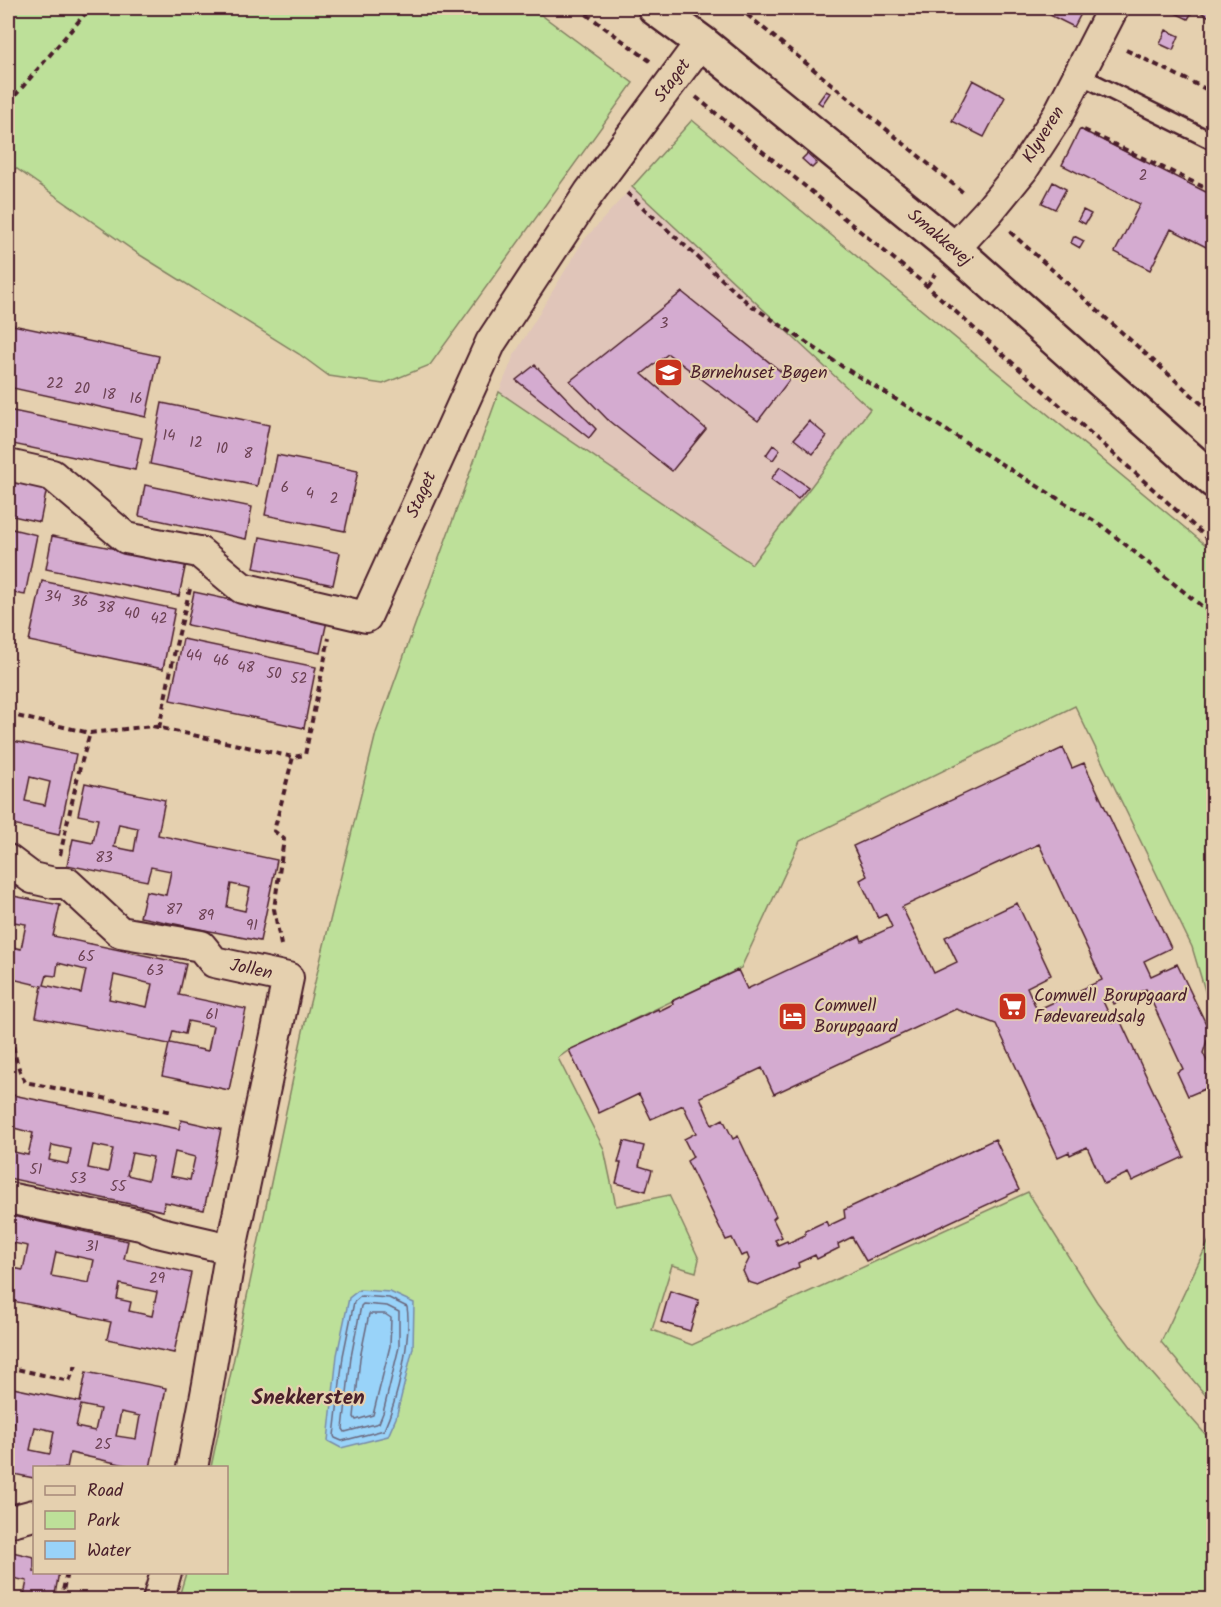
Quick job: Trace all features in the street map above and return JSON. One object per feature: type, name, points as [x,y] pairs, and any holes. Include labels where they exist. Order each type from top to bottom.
[{"type":"street","name":"Smakkevej","points":[[655,8],[701,42],[954,249],[1214,481]]},
{"type":"street","name":"Klyveren","points":[[954,249],[1023,169],[1058,117],[1113,8]]},
{"type":"street","name":"Staget","points":[[8,465],[52,475],[126,538],[199,552],[242,588],[366,617],[491,342],[589,193],[701,42]]},
{"type":"street","name":"Jollen","points":[[8,860],[32,878],[54,883],[67,883],[120,932],[201,946],[214,963],[288,978],[231,1249],[192,1466]]},
{"type":"street","points":[[8,1198],[141,1225],[156,1232],[231,1249]]},
{"type":"street","points":[[8,1522],[33,1515]]},
{"type":"street","points":[[158,1599],[165,1574]]},
{"type":"lane","points":[[1079,75],[1214,142]]},
{"type":"path","points":[[8,104],[90,8]]},
{"type":"path","points":[[578,8],[675,79],[927,286],[1214,544]]},
{"type":"path","points":[[1099,36],[1214,93]]},
{"type":"path","points":[[1058,117],[1214,192]]},
{"type":"path","points":[[605,172],[749,304],[853,373],[1101,525],[1214,616]]},
{"type":"path","points":[[159,728],[176,645],[199,552]]},
{"type":"path","points":[[8,714],[90,733],[152,726],[293,757],[304,755],[336,609]]},
{"type":"path","points":[[54,883],[79,771],[90,733]]},
{"type":"path","points":[[288,978],[274,909],[284,839],[274,831],[293,757]]},
{"type":"path","points":[[8,1027],[11,1029],[14,1054],[25,1082],[172,1112]]},
{"type":"path","points":[[8,1367],[69,1381],[77,1363]]},
{"type":"path","points":[[61,1599],[67,1574]]},
{"type":"shaded area","name":"Børnehuset Bøgen","points":[[632,187],[870,409],[752,564],[499,392],[514,355],[583,241]]},
{"type":"green space","points":[[8,8],[532,8],[633,83],[430,365],[383,384],[329,376],[299,354],[140,255],[17,169],[8,168]]},
{"type":"green space","points":[[692,120],[1213,551],[1214,1021],[1192,947],[1075,706],[800,841],[741,968],[568,1051],[558,1058],[604,1149],[616,1206],[669,1195],[699,1259],[696,1272],[672,1265],[652,1330],[692,1345],[1028,1192],[1097,1302],[1144,1364],[1213,1443],[1213,1599],[178,1600],[186,1574],[228,1574],[228,1466],[211,1466],[303,1031],[376,733],[499,392],[752,564],[870,409],[632,187]]},
{"type":"green space","points":[[1213,1232],[1214,1404],[1161,1342]]},
{"type":"water","points":[[359,1290],[390,1292],[414,1303],[413,1348],[396,1418],[388,1436],[341,1448],[328,1441],[337,1355],[349,1298]]},
{"type":"building","points":[[1036,8],[1084,8],[1074,27]]},
{"type":"building","points":[[1168,8],[1214,8],[1214,19],[1194,9],[1188,19]]},
{"type":"building","points":[[1166,30],[1179,36],[1173,50],[1160,44]]},
{"type":"building","points":[[973,80],[1005,97],[984,137],[952,121]]},
{"type":"building","points":[[826,91],[830,93],[822,105],[818,102]]},
{"type":"building","points":[[1080,129],[1214,196],[1214,251],[1171,229],[1150,270],[1115,252],[1140,204],[1062,165]]},
{"type":"building","points":[[807,154],[817,163],[812,168],[802,159]]},
{"type":"building","points":[[1053,182],[1066,189],[1055,209],[1042,203]]},
{"type":"building","points":[[1083,210],[1091,214],[1085,224],[1078,220]]},
{"type":"building","points":[[1074,236],[1084,241],[1080,248],[1071,243]]},
{"type":"building","points":[[682,292],[790,379],[758,421],[668,354],[642,374],[706,429],[672,471],[609,421],[570,381]]},
{"type":"building","points":[[8,324],[159,356],[146,417],[8,387]]},
{"type":"building","points":[[535,365],[596,429],[589,438],[516,380]]},
{"type":"building","points":[[162,403],[269,425],[257,486],[150,464]]},
{"type":"building","points":[[8,410],[142,438],[135,470],[8,443]]},
{"type":"building","points":[[809,421],[827,436],[813,454],[794,439]]},
{"type":"building","points":[[773,445],[780,450],[773,460],[766,455]]},
{"type":"building","points":[[277,455],[358,471],[345,531],[265,515]]},
{"type":"building","points":[[780,467],[808,487],[798,499],[771,479]]},
{"type":"building","points":[[8,480],[47,488],[40,522],[8,515]]},
{"type":"building","points":[[145,485],[252,507],[246,539],[139,516]]},
{"type":"building","points":[[8,528],[37,535],[25,595],[8,592]]},
{"type":"building","points":[[52,536],[186,563],[179,596],[46,569]]},
{"type":"building","points":[[260,537],[340,553],[333,585],[254,568]]},
{"type":"building","points":[[42,581],[175,609],[163,669],[29,641]]},
{"type":"building","points":[[194,592],[327,621],[320,653],[187,625]]},
{"type":"building","points":[[183,639],[316,667],[304,728],[170,700]]},
{"type":"building","points":[[8,740],[76,754],[59,835],[8,824],[10,773],[8,773]],"holes":[[[30,777],[50,782],[45,805],[25,801]]]},
{"type":"building","name":"Comwell Borupgaard","points":[[1063,748],[1072,768],[1084,763],[1171,948],[1144,961],[1151,976],[1177,964],[1210,1032],[1203,1053],[1214,1075],[1214,1085],[1188,1096],[1177,1072],[1183,1069],[1146,989],[1114,1004],[1110,995],[1102,999],[1113,1023],[1120,1020],[1184,1157],[1132,1181],[1128,1173],[1104,1184],[1087,1147],[1070,1155],[1069,1152],[1058,1157],[996,1024],[956,1009],[774,1094],[762,1068],[700,1097],[712,1125],[723,1119],[733,1139],[738,1136],[776,1216],[773,1219],[782,1237],[775,1240],[778,1245],[805,1235],[805,1231],[826,1221],[828,1226],[845,1218],[844,1210],[995,1139],[1019,1190],[866,1261],[852,1237],[838,1244],[839,1248],[817,1259],[815,1255],[798,1263],[799,1267],[758,1285],[748,1282],[743,1271],[749,1259],[747,1254],[741,1256],[732,1238],[726,1240],[687,1161],[693,1157],[684,1139],[696,1133],[683,1105],[651,1119],[639,1094],[599,1113],[569,1050],[658,1009],[659,1011],[673,1004],[672,1001],[738,970],[747,989],[860,936],[862,941],[892,927],[886,914],[878,918],[860,880],[867,876],[853,846]],"holes":[[[1039,844],[1102,980],[1037,1010],[1027,987],[1051,975],[1017,903],[945,937],[957,962],[934,973],[902,907]]]},
{"type":"building","points":[[85,783],[165,800],[158,835],[277,860],[260,941],[140,917],[146,891],[166,895],[171,871],[151,867],[147,881],[67,865],[73,839],[93,843],[98,819],[78,815]],"holes":[[[119,824],[138,828],[134,851],[114,847]],[[231,884],[250,888],[245,911],[227,907]]]},
{"type":"building","points":[[8,895],[60,905],[53,936],[186,964],[179,995],[246,1009],[229,1090],[162,1076],[169,1044],[36,1017],[42,986],[8,978],[8,946],[21,949],[26,924],[8,921]],"holes":[[[58,963],[86,970],[81,993],[44,985],[47,975],[56,976]],[[114,975],[152,984],[147,1007],[109,999]],[[188,1021],[213,1026],[208,1051],[170,1043],[173,1031],[185,1034]]]},
{"type":"building","points":[[8,1094],[179,1129],[181,1120],[221,1129],[204,1210],[164,1202],[163,1211],[8,1178]],"holes":[[[14,1128],[33,1133],[28,1155],[9,1151]],[[52,1145],[71,1149],[68,1164],[49,1160]],[[93,1145],[113,1149],[108,1172],[88,1168]],[[175,1152],[195,1157],[190,1180],[170,1176]],[[132,1153],[153,1157],[148,1180],[127,1175]]]},
{"type":"building","points":[[624,1141],[644,1146],[639,1166],[652,1170],[646,1191],[616,1183]]},
{"type":"building","points":[[8,1215],[128,1241],[124,1259],[191,1273],[174,1353],[107,1339],[111,1322],[8,1300],[8,1267],[23,1270],[28,1246],[8,1242]],"holes":[[[56,1252],[94,1260],[89,1283],[51,1276]],[[120,1284],[157,1292],[152,1316],[129,1311],[131,1302],[117,1299]]]},
{"type":"building","points":[[670,1291],[699,1300],[690,1331],[661,1322]]},
{"type":"building","points":[[86,1372],[166,1388],[150,1466],[130,1466],[70,1453],[67,1466],[33,1466],[33,1478],[8,1473],[8,1445],[10,1446],[14,1422],[8,1421],[8,1387],[80,1402]],"holes":[[[81,1405],[100,1409],[95,1431],[76,1427]],[[121,1412],[140,1416],[136,1439],[116,1436]],[[35,1427],[54,1431],[50,1454],[30,1450]]]},
{"type":"building","points":[[8,1551],[33,1557],[33,1574],[59,1574],[54,1600],[23,1600],[27,1581],[8,1577]]},
{"type":"place","name":"Børnehuset Bøgen","points":[[669,373]]},
{"type":"place","name":"Comwell Borupgaard Fødevareudsalg","points":[[1013,1006]]},
{"type":"place","name":"Comwell Borupgaard","points":[[793,1016]]},
{"type":"district","name":"Snekkersten","points":[[308,1398]]}]
